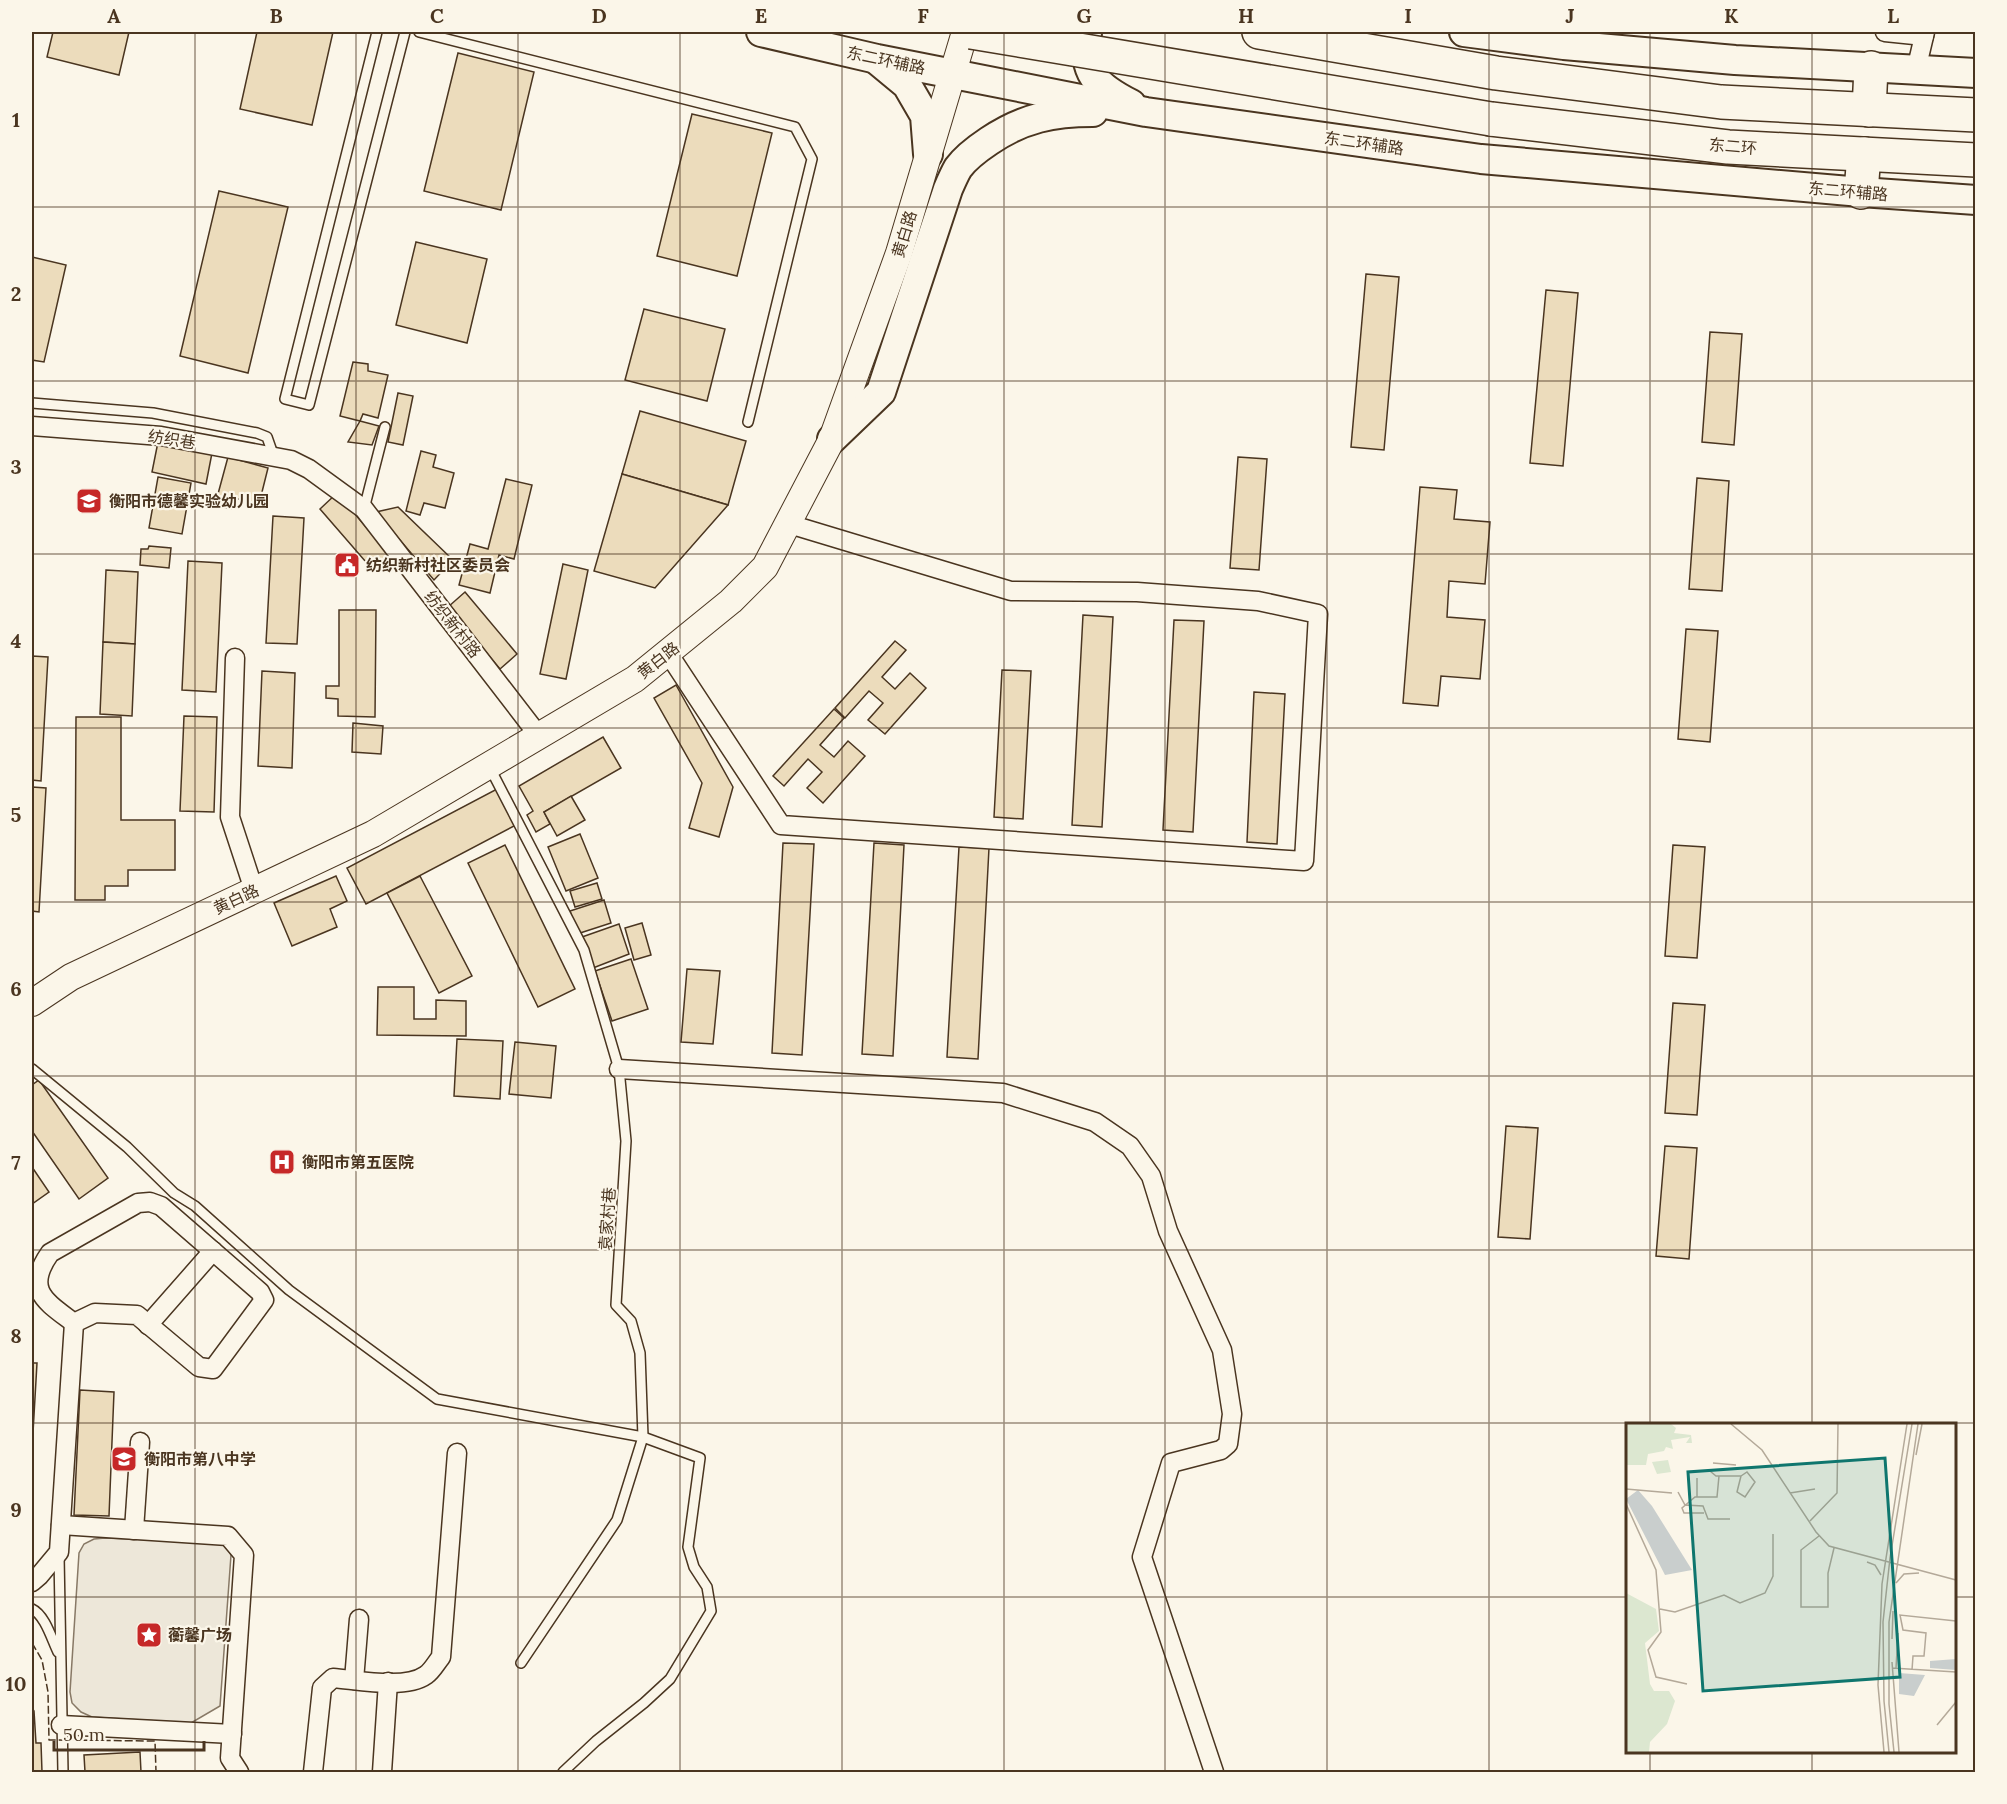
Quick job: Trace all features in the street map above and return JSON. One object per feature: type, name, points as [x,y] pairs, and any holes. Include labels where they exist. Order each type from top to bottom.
[{"type":"highway","name":"东二环","points":[[971,32],[1491,119],[1728,147],[1976,160]]},
{"type":"highway","points":[[1259,32],[1496,73],[1721,102],[1976,115]]},
{"type":"highway","points":[[1869,110],[1871,68]]},
{"type":"highway","points":[[1862,192],[1864,154]]},
{"type":"main road","name":"东二环辅路","points":[[765,32],[876,59],[1146,112],[1481,159],[1976,200]]},
{"type":"main road","name":"黄白路","points":[[32,1003],[71,977],[373,834],[635,679],[731,601],[765,567],[832,439],[899,253],[965,32]]},
{"type":"main road","points":[[1087,32],[1088,65],[1092,74],[1099,83],[1118,97],[1146,112]]},
{"type":"main road","points":[[1464,32],[1564,45],[1735,60],[1976,73]]},
{"type":"main road","points":[[876,59],[907,86],[925,116],[928,154]]},
{"type":"main road","points":[[832,439],[881,392],[948,189],[957,170],[969,156],[1008,129],[1039,117],[1074,112],[1146,112]]},
{"type":"street","points":[[1885,32],[1924,34],[1916,70]]},
{"type":"street","name":"纺织巷","points":[[32,426],[161,436],[291,460],[309,469]]},
{"type":"street","name":"纺织新村路","points":[[309,469],[364,508],[538,736]]},
{"type":"street","points":[[668,653],[781,825],[1304,861],[1318,614],[1247,600],[1137,592],[1011,591],[789,524]]},
{"type":"street","points":[[235,658],[230,817],[254,890]]},
{"type":"street","points":[[619,1069],[1003,1093],[1095,1122],[1130,1146],[1151,1176],[1168,1231],[1222,1350],[1232,1414],[1228,1444],[1221,1450],[1171,1463],[1142,1557],[1214,1773]]},
{"type":"street","points":[[150,1202],[161,1206],[260,1292],[264,1300],[213,1369],[199,1368],[137,1315],[95,1313],[74,1323],[44,1301],[39,1292],[38,1277],[42,1264],[50,1253],[138,1203],[150,1202]]},
{"type":"street","points":[[148,1324],[213,1251]]},
{"type":"street","points":[[32,1582],[59,1552],[74,1323]]},
{"type":"street","points":[[134,1530],[140,1442]]},
{"type":"street","points":[[313,1773],[322,1688],[333,1678],[412,1682],[427,1674],[441,1657],[457,1453]]},
{"type":"street","points":[[61,1525],[228,1536],[244,1555],[230,1758],[239,1773]]},
{"type":"street","points":[[354,1680],[358,1619]]},
{"type":"street","points":[[382,1773],[388,1682]]},
{"type":"street","points":[[61,1725],[232,1734]]},
{"type":"lane","points":[[377,32],[285,399],[309,405],[405,32]]},
{"type":"lane","points":[[419,32],[795,127],[812,159],[748,422]]},
{"type":"lane","points":[[32,403],[153,413],[257,433],[267,437],[274,457]]},
{"type":"lane","points":[[364,508],[385,428]]},
{"type":"lane","name":"袁家村巷","points":[[489,765],[584,950],[619,1069],[626,1141],[616,1305],[631,1321],[640,1353],[643,1437],[617,1520],[521,1663]]},
{"type":"lane","points":[[32,1069],[127,1146],[174,1193],[195,1206],[289,1290],[437,1398],[643,1437],[700,1458],[688,1547],[694,1567],[707,1587],[711,1611],[670,1679],[563,1773]]},
{"type":"lane","points":[[59,1552],[63,1773]]},
{"type":"lane","points":[[32,1609],[36,1611],[46,1626],[60,1656]]},
{"type":"shaded area","name":"蘅馨广场","points":[[94,1539],[225,1543],[231,1555],[220,1706],[191,1723],[92,1717],[81,1712],[72,1703],[70,1692],[79,1553],[84,1544]]},
{"type":"building","points":[[53,32],[129,32],[119,75],[47,57]]},
{"type":"building","points":[[257,32],[333,32],[312,125],[240,109]]},
{"type":"building","points":[[458,53],[534,72],[501,210],[424,191]]},
{"type":"building","points":[[692,114],[772,133],[737,276],[657,256]]},
{"type":"building","points":[[219,191],[288,207],[248,373],[180,356]]},
{"type":"building","points":[[416,242],[487,259],[467,343],[396,325]]},
{"type":"building","points":[[32,257],[66,265],[44,362],[32,360]]},
{"type":"building","points":[[1366,274],[1399,277],[1384,450],[1351,447]]},
{"type":"building","points":[[1546,290],[1578,293],[1563,466],[1530,463]]},
{"type":"building","points":[[644,309],[725,329],[707,401],[625,380]]},
{"type":"building","points":[[1710,332],[1742,334],[1734,445],[1702,442]]},
{"type":"building","points":[[353,362],[368,364],[368,371],[388,375],[378,418],[363,414],[360,421],[340,416]]},
{"type":"building","points":[[398,393],[413,396],[403,445],[388,442]]},
{"type":"building","points":[[640,411],[746,441],[728,505],[622,474]]},
{"type":"building","points":[[360,421],[379,426],[372,445],[348,442]]},
{"type":"building","points":[[158,442],[212,453],[206,484],[152,472]]},
{"type":"building","points":[[421,451],[436,455],[433,467],[454,473],[445,508],[424,503],[420,515],[406,511]]},
{"type":"building","points":[[228,457],[268,468],[259,504],[234,498],[231,509],[215,505]]},
{"type":"building","points":[[1238,457],[1267,459],[1259,570],[1230,568]]},
{"type":"building","points":[[622,474],[728,505],[655,588],[594,571]]},
{"type":"building","points":[[158,477],[191,483],[182,534],[149,528]]},
{"type":"building","points":[[1697,478],[1729,481],[1722,591],[1689,589]]},
{"type":"building","points":[[506,479],[532,485],[514,559],[499,555],[490,593],[459,585],[470,544],[488,549]]},
{"type":"building","points":[[1420,487],[1457,490],[1454,519],[1490,522],[1485,584],[1449,581],[1447,617],[1485,620],[1480,679],[1441,676],[1438,706],[1403,703]]},
{"type":"building","points":[[337,493],[389,554],[372,569],[320,509]]},
{"type":"building","points":[[398,507],[453,560],[434,580],[376,512]]},
{"type":"building","points":[[273,516],[304,518],[297,644],[266,643]]},
{"type":"building","points":[[149,546],[171,548],[169,568],[140,565],[141,549],[148,549]]},
{"type":"building","points":[[188,561],[222,563],[216,692],[182,690]]},
{"type":"building","points":[[563,564],[588,570],[566,679],[540,674]]},
{"type":"building","points":[[106,570],[138,572],[135,644],[103,642]]},
{"type":"building","points":[[465,592],[517,654],[500,669],[448,607]]},
{"type":"building","points":[[339,610],[376,610],[375,717],[338,716],[338,699],[326,698],[326,686],[339,686]]},
{"type":"building","points":[[1083,615],[1113,617],[1102,827],[1072,825]]},
{"type":"building","points":[[1174,620],[1204,621],[1193,832],[1163,830]]},
{"type":"building","points":[[1686,629],[1718,631],[1710,742],[1678,739]]},
{"type":"building","points":[[895,641],[906,650],[882,677],[895,689],[910,673],[926,688],[885,734],[868,720],[883,703],[869,691],[845,718],[835,708]]},
{"type":"building","points":[[103,642],[135,644],[132,716],[100,714]]},
{"type":"building","points":[[32,656],[48,657],[41,781],[32,780]]},
{"type":"building","points":[[1002,670],[1031,671],[1023,819],[994,817]]},
{"type":"building","points":[[262,671],[295,673],[292,768],[258,766]]},
{"type":"building","points":[[676,685],[733,787],[719,837],[689,828],[702,783],[654,698]]},
{"type":"building","points":[[1254,692],[1285,694],[1277,844],[1247,842]]},
{"type":"building","points":[[834,709],[844,718],[820,745],[834,757],[848,741],[865,756],[823,803],[807,788],[822,772],[808,759],[784,786],[773,776]]},
{"type":"building","points":[[184,716],[217,717],[214,812],[180,811]]},
{"type":"building","points":[[76,717],[121,717],[121,820],[175,820],[175,870],[128,870],[128,886],[105,886],[105,900],[75,900]]},
{"type":"building","points":[[353,723],[383,726],[381,754],[352,752]]},
{"type":"building","points":[[603,737],[621,768],[544,812],[550,824],[536,832],[527,815],[533,811],[519,786]]},
{"type":"building","points":[[32,787],[46,788],[39,912],[32,911]]},
{"type":"building","points":[[497,789],[516,825],[366,904],[347,868]]},
{"type":"building","points":[[571,796],[585,820],[557,836],[544,812]]},
{"type":"building","points":[[580,834],[598,878],[566,891],[548,847]]},
{"type":"building","points":[[783,843],[814,844],[802,1055],[772,1053]]},
{"type":"building","points":[[874,843],[904,845],[893,1056],[862,1054]]},
{"type":"building","points":[[505,845],[575,989],[538,1007],[468,863]]},
{"type":"building","points":[[1673,845],[1705,847],[1697,958],[1665,956]]},
{"type":"building","points":[[959,847],[989,848],[978,1059],[947,1057]]},
{"type":"building","points":[[336,876],[347,901],[330,909],[337,927],[292,946],[274,903]]},
{"type":"building","points":[[420,876],[472,976],[439,993],[387,893]]},
{"type":"building","points":[[597,883],[602,899],[575,907],[570,891]]},
{"type":"building","points":[[604,900],[611,923],[577,934],[570,911]]},
{"type":"building","points":[[642,923],[651,955],[634,960],[625,928]]},
{"type":"building","points":[[619,924],[629,954],[593,968],[582,937]]},
{"type":"building","points":[[631,959],[648,1009],[612,1021],[595,971]]},
{"type":"building","points":[[687,969],[720,971],[713,1044],[681,1042]]},
{"type":"building","points":[[378,987],[414,987],[414,1019],[436,1019],[436,1000],[466,1001],[466,1036],[377,1035]]},
{"type":"building","points":[[1673,1003],[1705,1005],[1697,1115],[1665,1113]]},
{"type":"building","points":[[457,1039],[503,1041],[500,1099],[454,1096]]},
{"type":"building","points":[[515,1042],[556,1046],[551,1098],[509,1094]]},
{"type":"building","points":[[39,1080],[108,1178],[79,1199],[32,1131],[32,1085]]},
{"type":"building","points":[[1506,1126],[1538,1128],[1530,1239],[1498,1237]]},
{"type":"building","points":[[1665,1146],[1697,1148],[1689,1259],[1656,1256]]},
{"type":"building","points":[[32,1167],[49,1192],[32,1204]]},
{"type":"building","points":[[32,1363],[37,1363],[32,1450]]},
{"type":"building","points":[[80,1390],[114,1392],[109,1516],[74,1515]]},
{"type":"building","points":[[32,1708],[36,1743],[41,1743],[42,1772],[32,1772]]},
{"type":"building","points":[[140,1752],[141,1772],[85,1772],[84,1755]]},
{"type":"fence","points":[[32,1643],[42,1660],[48,1692],[49,1740],[155,1741],[156,1772]]},
{"type":"place","name":"衡阳市德馨实验幼儿园","points":[[89,501]]},
{"type":"place","name":"纺织新村社区委员会","points":[[347,565]]},
{"type":"place","name":"衡阳市第五医院","points":[[282,1162]]},
{"type":"place","name":"衡阳市第八中学","points":[[124,1459]]},
{"type":"place","name":"蘅馨广场","points":[[149,1635]]}]
